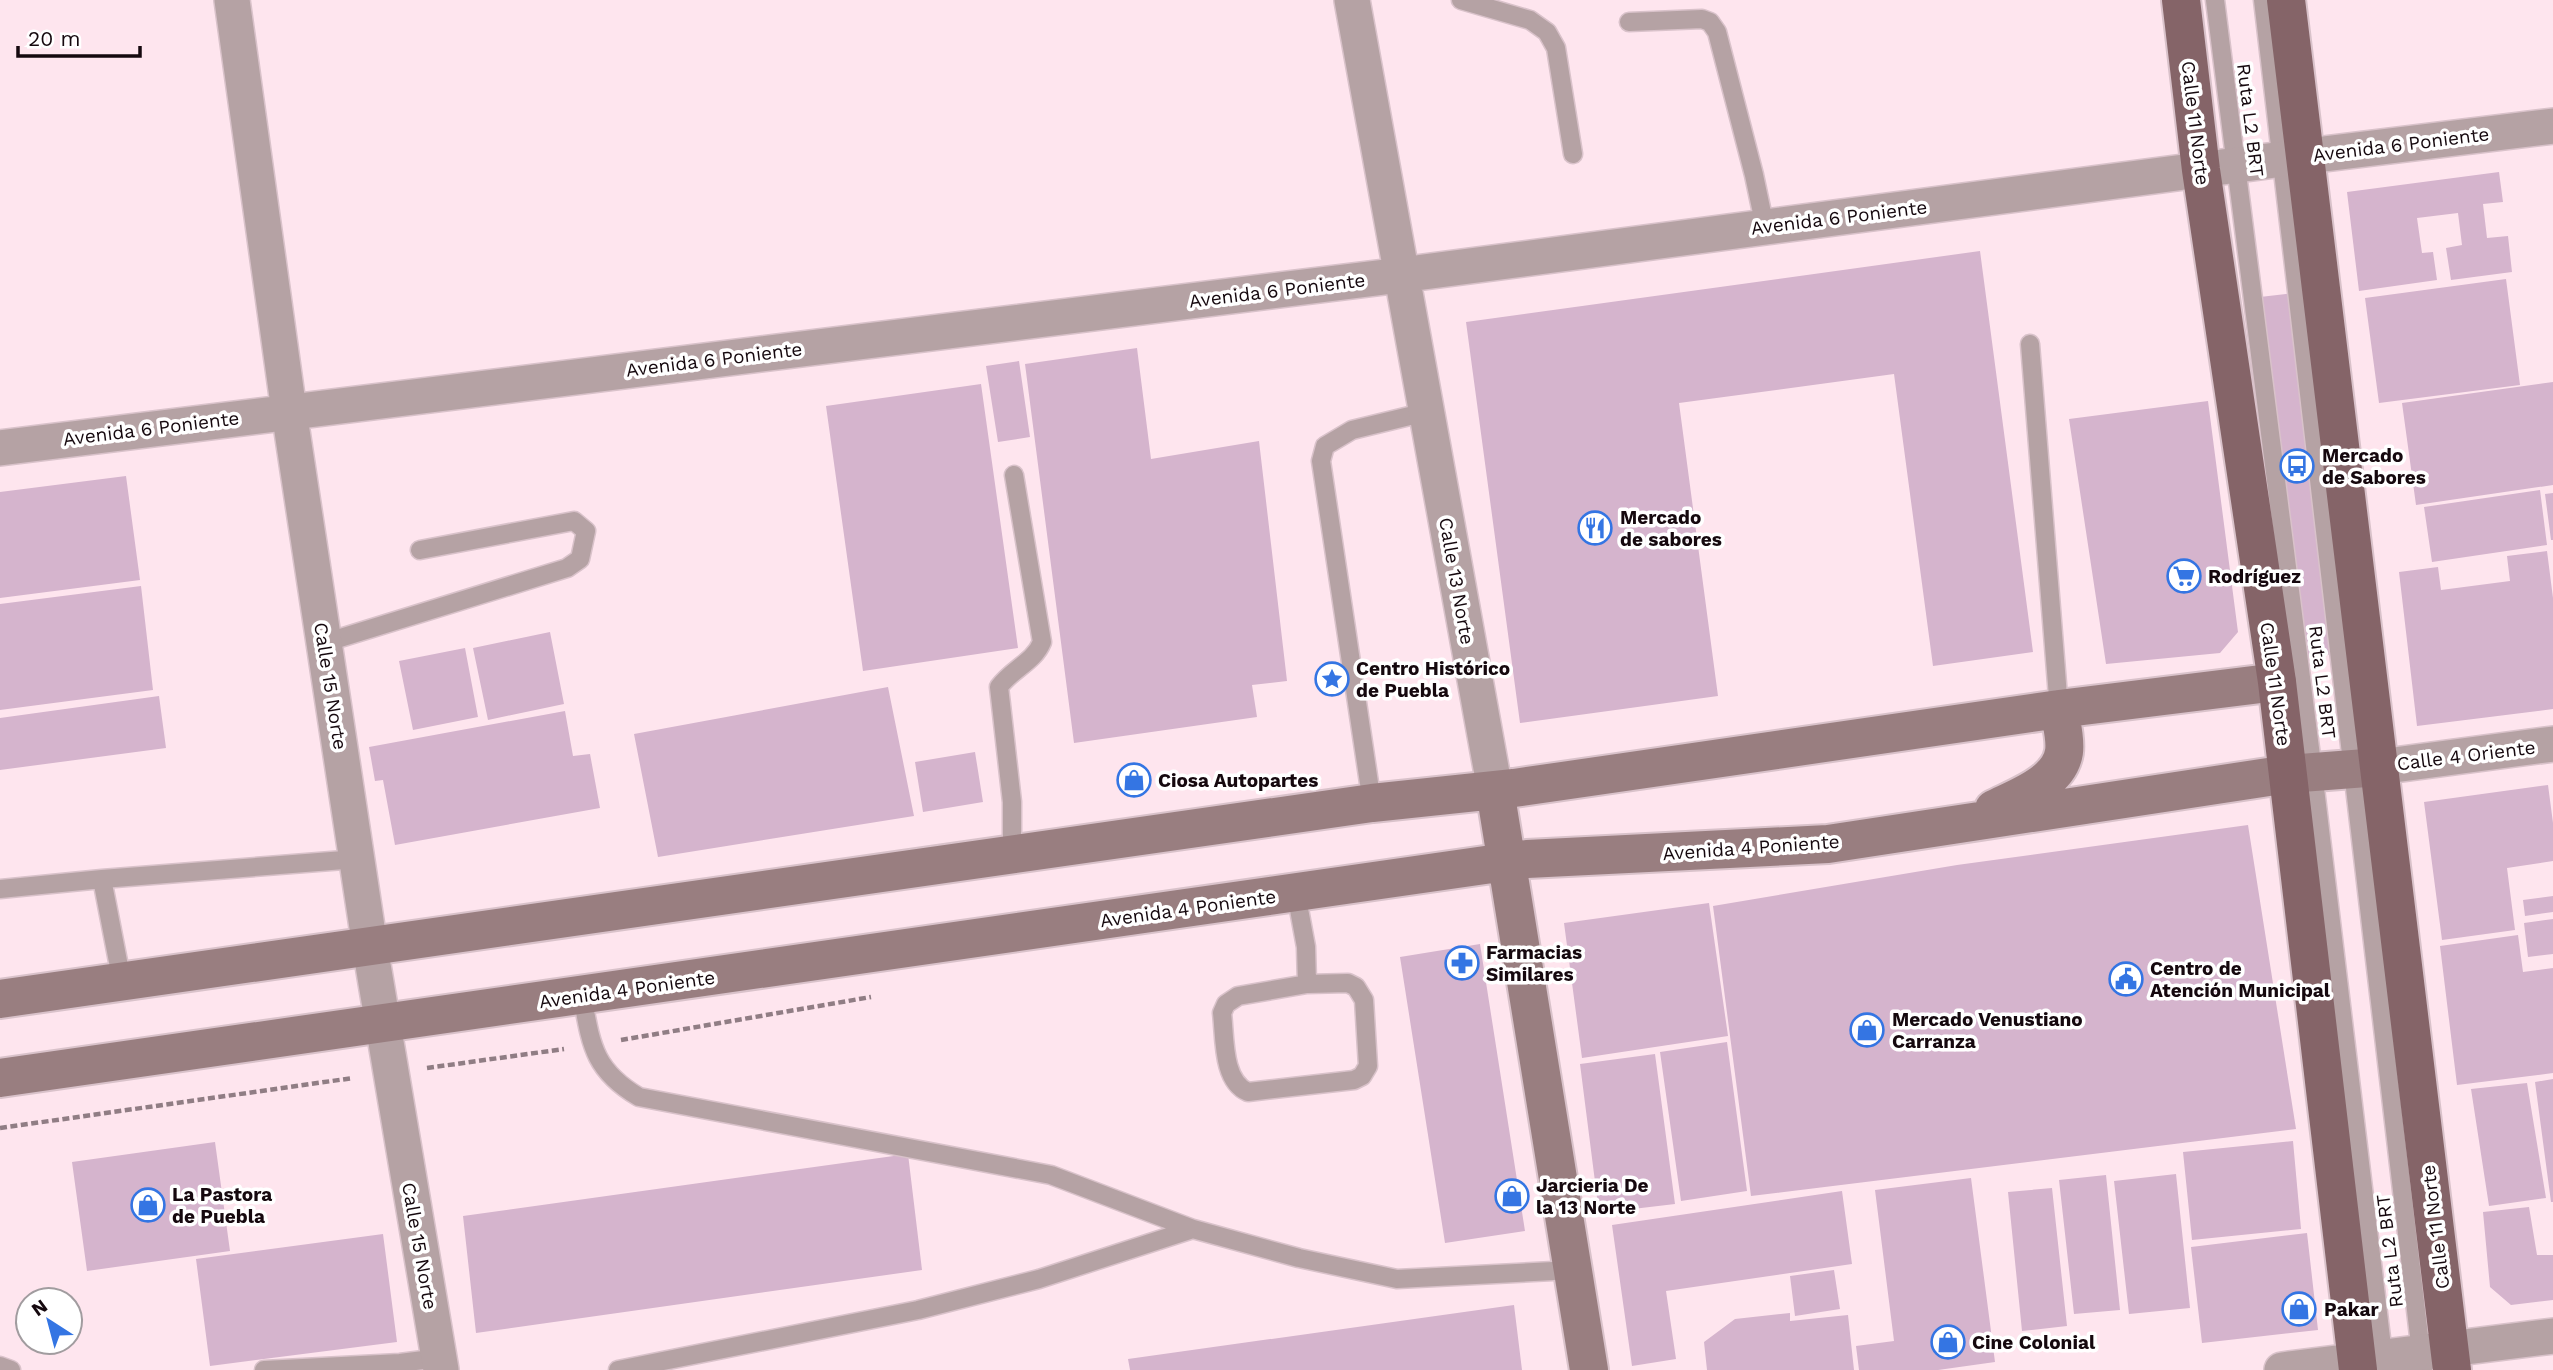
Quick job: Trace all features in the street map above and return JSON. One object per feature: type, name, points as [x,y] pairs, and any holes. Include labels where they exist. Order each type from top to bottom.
[{"type":"main road","name":"Calle 11 Norte","points":[[2181,0],[2218,168],[2277,682],[2300,773],[2371,1365]]},
{"type":"main road","name":"Calle 11 Norte","points":[[2286,0],[2294,157],[2437,1360]]},
{"type":"main road","points":[[0,999],[1372,803],[1495,790],[2059,709],[2277,682]]},
{"type":"main road","points":[[1967,822],[2021,796],[2052,774],[2064,753],[2059,709]]},
{"type":"main road","name":"Avenida 4 Poniente","points":[[0,1079],[1527,859],[1828,844],[2300,773],[2367,767]]},
{"type":"main road","name":"Calle 13 Norte","points":[[1495,790],[1589,1370]]},
{"type":"street","name":"Calle 15 Norte","points":[[232,0],[289,411],[370,947],[440,1364]]},
{"type":"street","name":"Calle 13 Norte","points":[[1352,0],[1495,790]]},
{"type":"street","name":"Avenida 6 Poniente","points":[[0,448],[1401,275],[2294,157],[2553,126]]},
{"type":"street","name":"Calle 4 Oriente","points":[[2367,767],[2553,744]]},
{"type":"street","points":[[2282,1370],[2437,1360],[2553,1336]]},
{"type":"lane","points":[[1461,0],[1530,20],[1547,32],[1556,48],[1573,154]]},
{"type":"lane","name":"Ruta L2 BRT","points":[[2215,0],[2218,168],[2300,773]]},
{"type":"lane","name":"Ruta L2 BRT","points":[[2263,0],[2294,157]]},
{"type":"lane","points":[[1629,22],[1702,19],[1710,22],[1717,33],[1765,227]]},
{"type":"lane","points":[[2030,344],[2059,709]]},
{"type":"lane","points":[[1372,803],[1321,461],[1325,446],[1352,430],[1426,412]]},
{"type":"lane","points":[[1012,855],[1012,802],[999,687],[1007,675],[1037,653],[1042,642],[1014,475]]},
{"type":"lane","points":[[324,643],[567,568],[580,559],[586,531],[575,521],[420,550]]},
{"type":"lane","points":[[0,889],[102,878],[357,859]]},
{"type":"lane","points":[[102,878],[122,982]]},
{"type":"lane","points":[[1296,893],[1306,947],[1307,984]]},
{"type":"lane","points":[[1348,983],[1356,988],[1364,1000],[1368,1066],[1362,1076],[1354,1080],[1248,1092],[1239,1088],[1230,1074],[1222,1013],[1226,1004],[1238,996],[1307,984],[1348,983]]},
{"type":"lane","points":[[582,995],[591,1045],[597,1058],[622,1087],[639,1097],[1051,1175],[1193,1230],[1299,1258],[1397,1279],[1573,1270]]},
{"type":"lane","points":[[618,1370],[918,1311],[1039,1279],[1193,1230]]},
{"type":"lane","points":[[264,1370],[400,1363],[440,1364]]},
{"type":"lane","points":[[0,1366],[11,1370]]},
{"type":"building","points":[[2499,172],[2503,202],[2483,204],[2487,238],[2508,236],[2512,272],[2451,280],[2446,248],[2462,245],[2458,213],[2417,218],[2422,253],[2433,252],[2437,280],[2359,291],[2347,192]]},
{"type":"building","name":"Mercado de sabores","points":[[1980,251],[2033,652],[1933,666],[1894,374],[1679,403],[1718,696],[1520,723],[1466,322]]},
{"type":"building","points":[[2506,279],[2520,385],[2379,403],[2365,298]]},
{"type":"building","points":[[2294,293],[2335,654],[2303,657],[2260,297]]},
{"type":"building","points":[[1137,348],[1151,459],[1259,441],[1287,681],[1252,685],[1257,717],[1074,743],[1025,364]]},
{"type":"building","points":[[1019,361],[1030,437],[998,442],[986,366]]},
{"type":"building","points":[[2553,382],[2553,485],[2416,505],[2402,403]]},
{"type":"building","points":[[981,384],[1018,648],[863,671],[826,406]]},
{"type":"building","points":[[2208,401],[2238,632],[2220,653],[2106,664],[2069,419]]},
{"type":"building","points":[[126,476],[140,580],[0,598],[0,492]]},
{"type":"building","points":[[2540,490],[2547,545],[2432,562],[2424,507]]},
{"type":"building","points":[[2553,493],[2553,540],[2551,540],[2545,494]]},
{"type":"building","points":[[2547,551],[2553,598],[2553,709],[2417,726],[2399,572],[2438,567],[2441,590],[2510,581],[2507,556]]},
{"type":"building","points":[[141,586],[153,690],[0,710],[0,604]]},
{"type":"building","points":[[550,632],[564,704],[488,720],[473,648]]},
{"type":"building","points":[[465,648],[478,717],[413,730],[399,661]]},
{"type":"building","points":[[888,687],[914,816],[658,857],[634,734]]},
{"type":"building","points":[[159,696],[166,748],[0,770],[0,718]]},
{"type":"building","points":[[565,711],[573,756],[590,754],[600,808],[395,845],[383,780],[375,781],[369,747]]},
{"type":"building","points":[[975,752],[983,802],[923,812],[915,762]]},
{"type":"building","points":[[2548,785],[2553,823],[2553,861],[2507,868],[2515,930],[2442,940],[2424,802]]},
{"type":"building","points":[[2248,825],[2296,1129],[1751,1196],[1713,906],[1957,865]]},
{"type":"building","points":[[2553,896],[2553,912],[2525,916],[2523,900]]},
{"type":"building","points":[[1709,903],[1728,1036],[1582,1058],[1564,923]]},
{"type":"building","points":[[2553,919],[2553,954],[2528,957],[2524,923]]},
{"type":"building","points":[[2518,935],[2523,972],[2553,968],[2553,1073],[2457,1085],[2440,946]]},
{"type":"building","points":[[1480,944],[1525,1231],[1445,1243],[1400,957]]},
{"type":"building","points":[[1727,1042],[1747,1191],[1681,1201],[1660,1052]]},
{"type":"building","points":[[1655,1054],[1675,1204],[1599,1213],[1580,1064]]},
{"type":"building","points":[[2553,1079],[2553,1202],[2551,1202],[2535,1082]]},
{"type":"building","points":[[2527,1083],[2546,1198],[2489,1206],[2471,1089]]},
{"type":"building","points":[[2293,1141],[2301,1229],[2192,1240],[2183,1152]]},
{"type":"building","points":[[215,1142],[230,1251],[87,1271],[72,1162]]},
{"type":"building","points":[[908,1154],[922,1270],[476,1333],[463,1216]]},
{"type":"building","points":[[2176,1174],[2190,1308],[2129,1314],[2114,1181]]},
{"type":"building","points":[[2106,1175],[2120,1310],[2074,1314],[2059,1180]]},
{"type":"building","points":[[1971,1178],[1995,1362],[1938,1370],[1859,1370],[1856,1346],[1894,1341],[1875,1190]]},
{"type":"building","points":[[2052,1188],[2067,1326],[2022,1331],[2008,1192]]},
{"type":"building","points":[[1842,1191],[1852,1264],[1666,1291],[1676,1359],[1632,1366],[1612,1225]]},
{"type":"building","points":[[2529,1207],[2537,1255],[2553,1255],[2553,1300],[2511,1305],[2490,1287],[2483,1212]]},
{"type":"building","points":[[2307,1233],[2318,1330],[2202,1343],[2191,1247]]},
{"type":"building","points":[[383,1234],[397,1342],[210,1366],[196,1259]]},
{"type":"building","points":[[1834,1270],[1840,1309],[1795,1316],[1790,1276]]},
{"type":"building","points":[[1514,1305],[1522,1370],[1130,1370],[1128,1359]]},
{"type":"building","points":[[1790,1313],[1790,1321],[1848,1315],[1854,1370],[1707,1370],[1704,1342],[1735,1319]]},
{"type":"place","name":"Mercado de Sabores","points":[[2297,466]]},
{"type":"place","name":"Mercado de sabores","points":[[1595,528]]},
{"type":"place","name":"Rodríguez","points":[[2184,576]]},
{"type":"place","name":"Centro Histórico de Puebla","points":[[1332,679]]},
{"type":"place","name":"Ciosa Autopartes","points":[[1134,780]]},
{"type":"place","name":"Farmacias Similares","points":[[1462,963]]},
{"type":"place","name":"Centro de Atención Municipal","points":[[2126,979]]},
{"type":"place","name":"Mercado Venustiano Carranza","points":[[1867,1030]]},
{"type":"place","name":"Jarcieria De la 13 Norte","points":[[1512,1196]]},
{"type":"place","name":"La Pastora de Puebla","points":[[148,1205]]},
{"type":"place","name":"Pakar","points":[[2299,1309]]},
{"type":"place","name":"Cine Colonial","points":[[1948,1342]]}]
